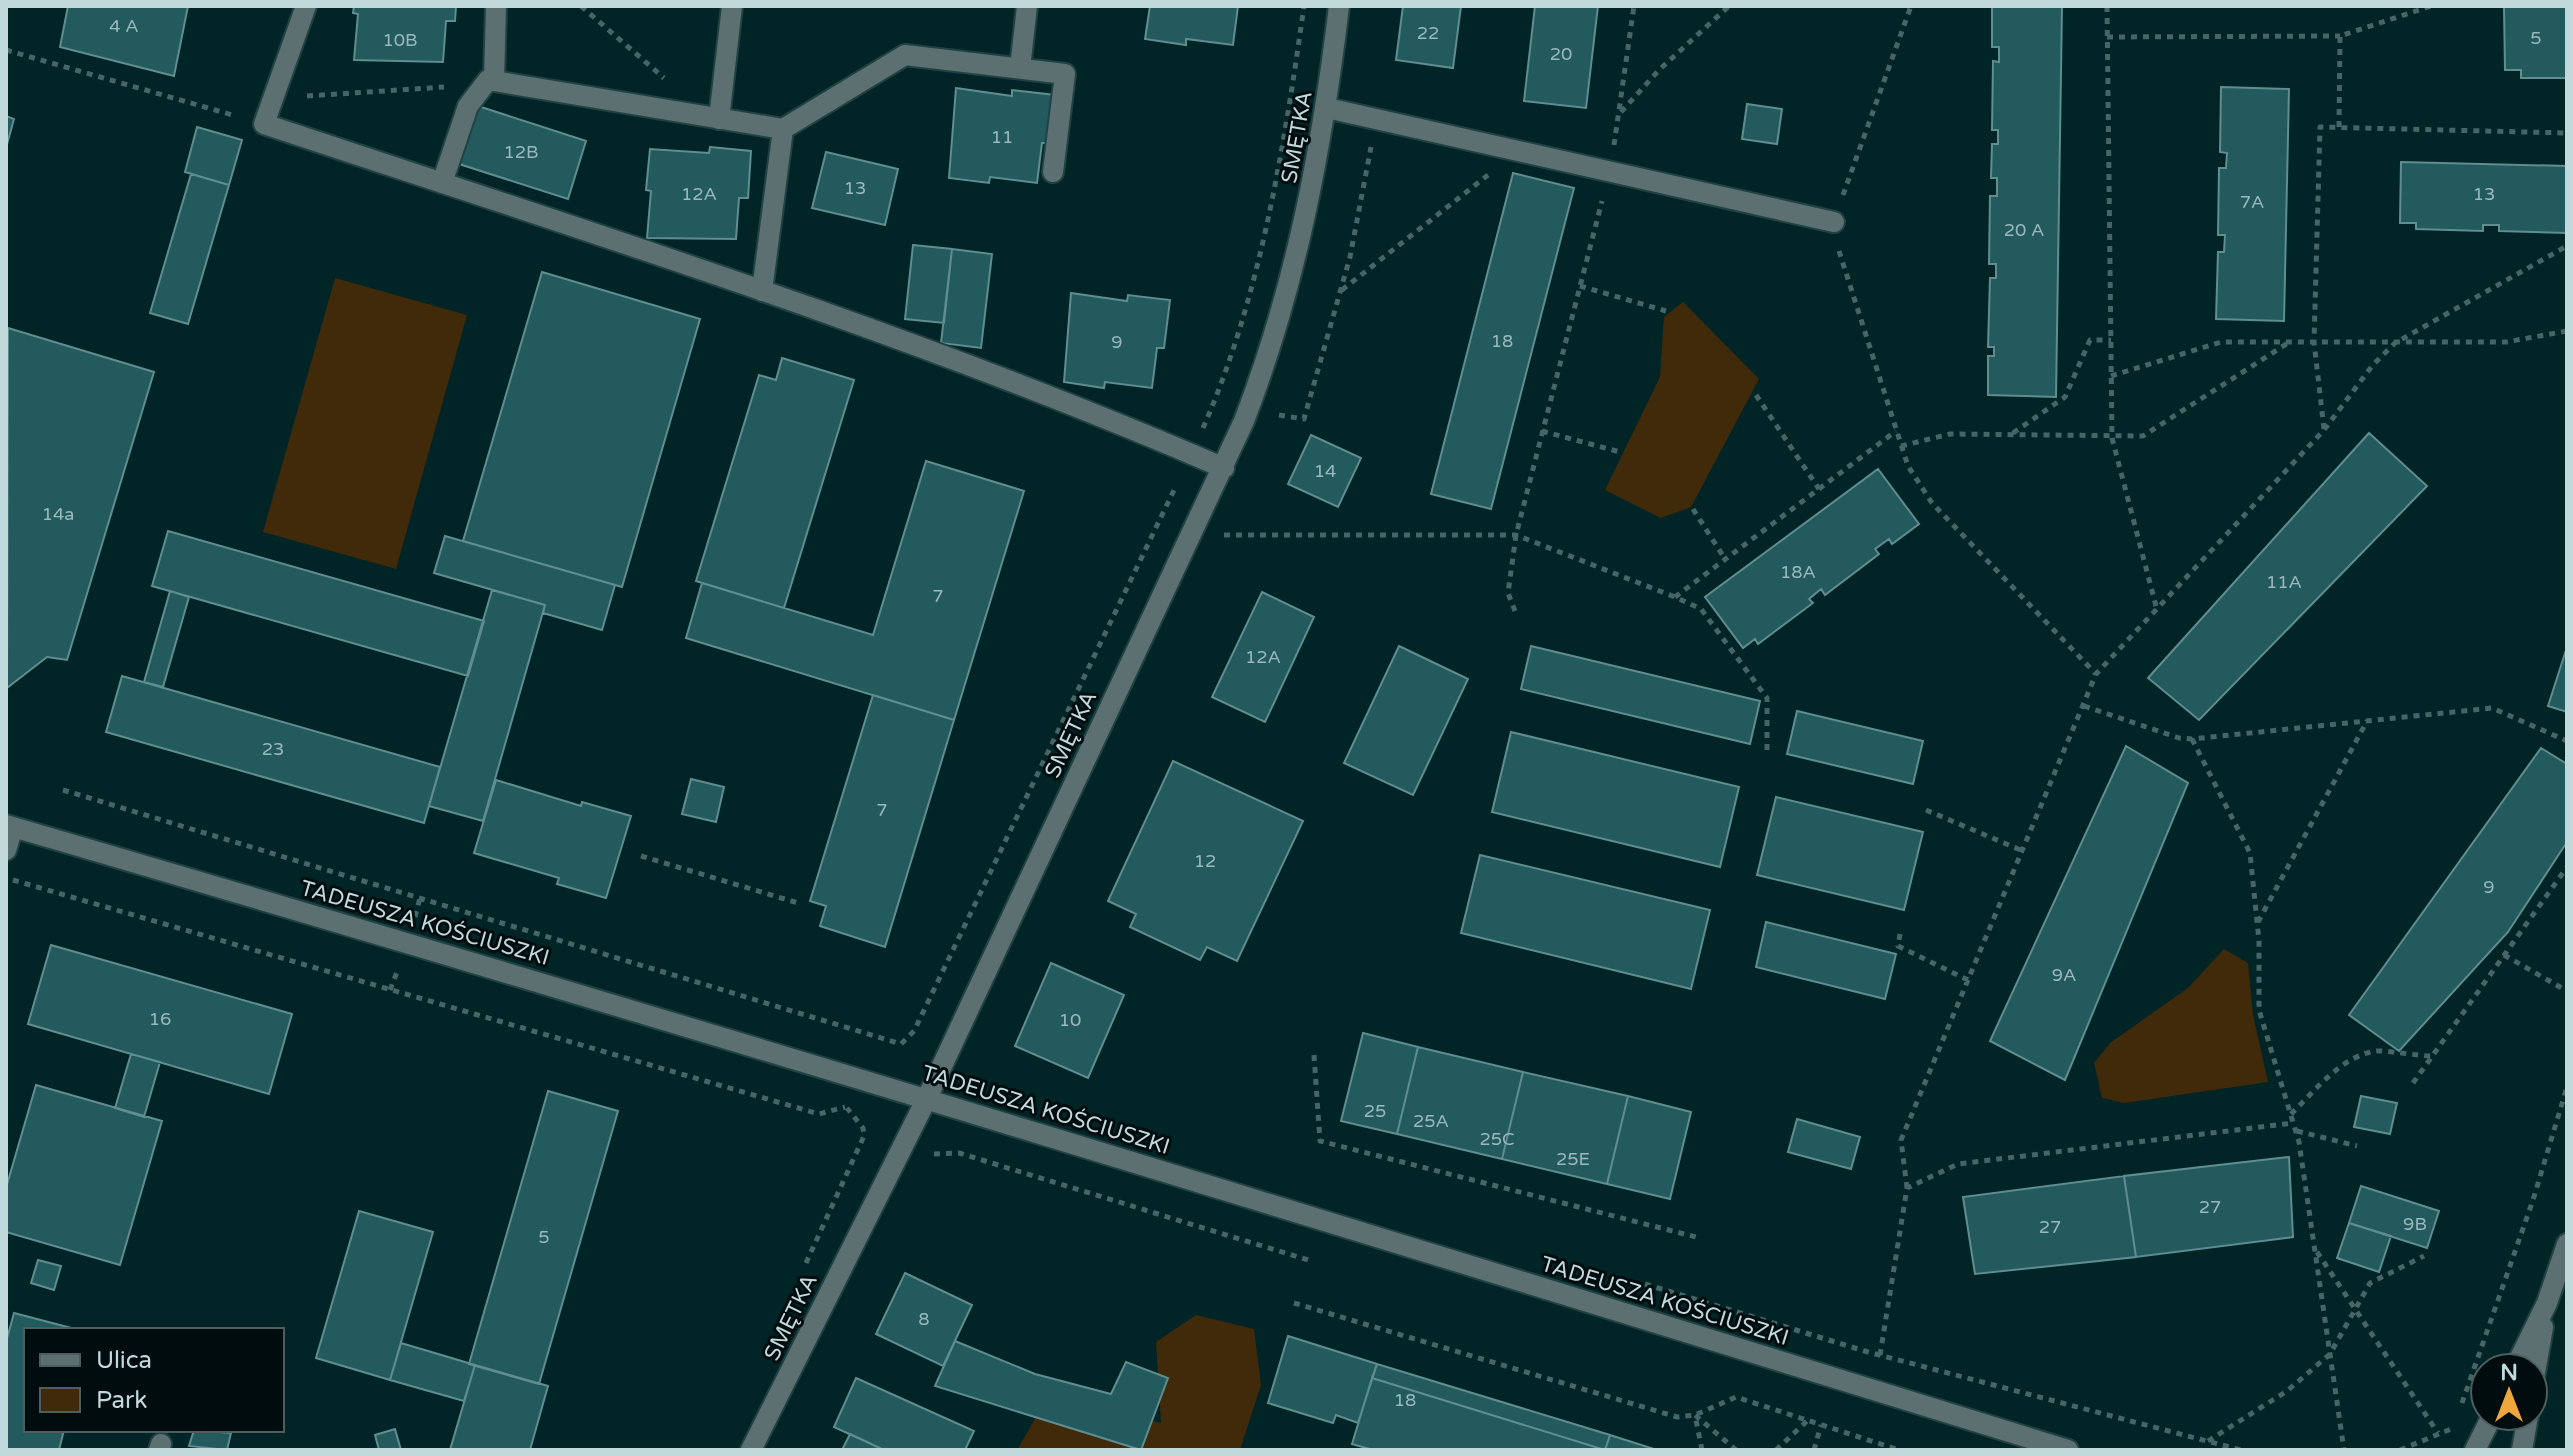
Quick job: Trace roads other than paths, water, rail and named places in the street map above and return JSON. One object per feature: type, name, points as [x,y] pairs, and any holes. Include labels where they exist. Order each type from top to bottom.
[{"type":"street","points":[[306,6],[264,124],[762,291],[1058,399],[1224,468]]},
{"type":"street","points":[[442,183],[468,106],[491,80],[496,6]]},
{"type":"street","points":[[713,117],[732,6]]},
{"type":"street","points":[[1020,68],[1027,6]]},
{"type":"street","name":"SMĘTKA","points":[[751,1450],[927,1098],[1224,468],[1270,352],[1294,269],[1327,108],[1339,6]]},
{"type":"street","points":[[491,80],[783,129],[905,55],[1065,74],[1053,172]]},
{"type":"street","points":[[1327,108],[1834,222]]},
{"type":"street","points":[[762,291],[783,129]]},
{"type":"street","points":[[6,850],[9,826]]},
{"type":"street","name":"TADEUSZA KOŚCIUSZKI","points":[[9,826],[407,941],[927,1098],[2068,1450]]},
{"type":"street","points":[[2523,1352],[2547,1303],[2567,1244]]},
{"type":"street","points":[[2539,1352],[2547,1303]]},
{"type":"street","points":[[2475,1450],[2484,1432]]}]
